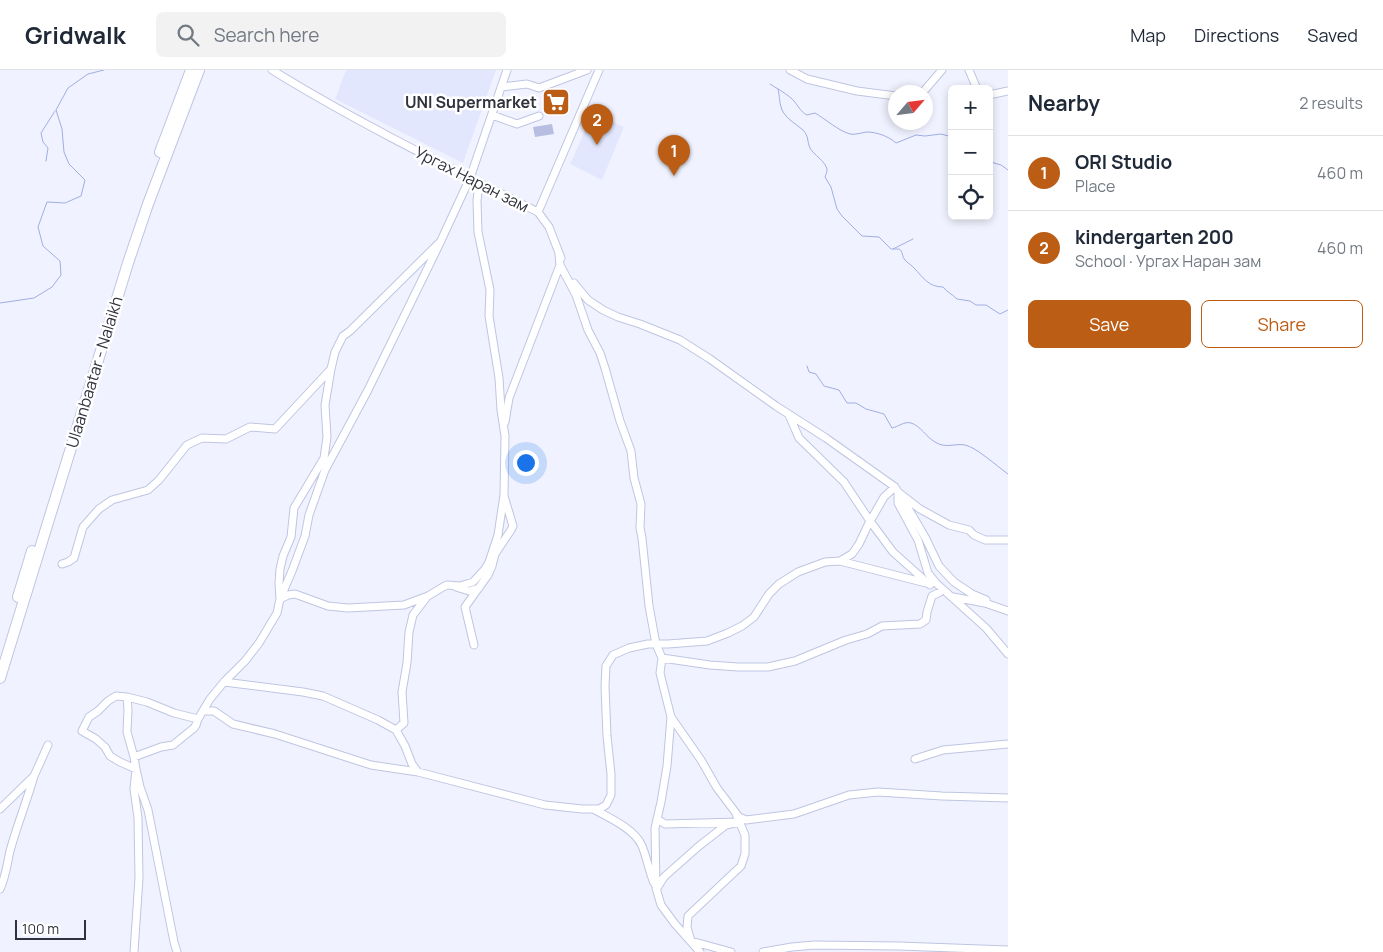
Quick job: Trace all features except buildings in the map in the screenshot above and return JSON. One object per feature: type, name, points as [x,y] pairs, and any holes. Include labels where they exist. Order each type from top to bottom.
[{"type":"highway","name":"Ulaanbaatar - Nalaikh","points":[[0,656],[118,272],[191,70]]},
{"type":"highway","name":"Ulaanbaatar - Nalaikh","points":[[0,678],[128,263],[148,204],[199,70]]},
{"type":"street","name":"Ургах Наран зам","points":[[272,70],[304,90],[408,146],[538,212],[599,70]]},
{"type":"street","points":[[134,757],[161,747],[174,745],[196,726],[210,699],[224,682],[246,661],[277,614],[280,599],[305,536],[309,515],[325,470],[372,381],[470,178],[507,70]]},
{"type":"street","points":[[501,87],[527,84],[539,88],[587,70]]},
{"type":"street","points":[[790,70],[807,79],[849,90],[888,95]]},
{"type":"street","points":[[929,85],[942,70]]},
{"type":"street","points":[[969,70],[975,85]]},
{"type":"street","points":[[993,95],[1008,91]]},
{"type":"street","points":[[492,115],[517,124],[539,116]]},
{"type":"street","points":[[479,182],[477,201],[478,232],[490,290],[489,316],[499,378],[504,427]]},
{"type":"street","points":[[538,212],[549,227],[565,269],[575,285],[588,300],[618,317],[680,340],[826,438],[920,508],[949,525],[969,530],[974,535],[985,540],[1008,540]]},
{"type":"street","points":[[280,599],[280,569],[291,536],[294,508],[324,458],[327,437],[325,405],[335,352],[343,336],[441,240]]},
{"type":"street","points":[[559,255],[560,264],[576,294],[588,330],[600,352],[620,421],[631,451],[634,478],[642,504],[640,528],[649,606],[656,644],[662,658],[660,673],[671,717],[667,766],[655,828],[656,888]]},
{"type":"street","points":[[479,588],[498,535],[504,495],[504,427],[509,398],[560,264]]},
{"type":"street","points":[[62,564],[74,558],[83,527],[99,509],[112,500],[148,490],[159,480],[187,445],[202,438],[226,439],[250,428],[275,429],[332,370]]},
{"type":"street","points":[[789,414],[799,438],[844,482],[893,552],[914,572],[940,592],[951,597],[985,603],[1005,610]]},
{"type":"street","points":[[840,561],[852,554],[884,498],[896,489]]},
{"type":"street","points":[[896,489],[898,503],[918,540],[928,573],[936,584],[986,628],[1008,654]]},
{"type":"street","points":[[896,489],[926,537],[939,566],[954,582],[1005,610],[1008,615]]},
{"type":"street","points":[[474,645],[465,607],[488,575],[494,554],[513,526],[504,495]]},
{"type":"street","points":[[203,711],[214,711],[233,724],[275,734],[372,765],[418,772],[545,805],[599,809],[606,805],[611,795],[605,686],[606,666],[613,655],[629,648],[648,644],[707,640],[728,633],[742,626],[754,616],[769,594],[779,584],[798,572],[825,562],[840,561],[930,585]]},
{"type":"street","points":[[453,586],[473,582],[489,562]]},
{"type":"street","points":[[396,730],[404,723],[402,692],[412,615],[428,596],[442,586],[453,586],[469,591],[479,588]]},
{"type":"street","points":[[662,658],[738,667],[768,667],[796,661],[846,640],[867,634],[882,626],[920,624],[926,620],[932,596],[940,592]]},
{"type":"street","points":[[280,599],[294,594],[328,606],[348,608],[404,605],[428,596]]},
{"type":"street","points":[[224,682],[323,696],[378,720],[396,730],[412,764],[418,772]]},
{"type":"street","points":[[136,769],[110,756],[105,747],[82,731],[90,718],[108,701],[116,696],[127,697],[198,719]]},
{"type":"street","points":[[127,697],[127,732],[148,810],[177,952]]},
{"type":"street","points":[[671,717],[701,760],[717,788],[739,817],[746,820],[794,814],[849,794],[897,792],[942,796],[1008,798]]},
{"type":"street","points":[[915,758],[943,750],[1008,744]]},
{"type":"street","points":[[0,888],[5,879],[10,852],[34,776],[48,745]]},
{"type":"street","points":[[134,952],[139,868],[138,818],[134,789],[136,769]]},
{"type":"street","points":[[0,809],[34,776]]},
{"type":"street","points":[[592,809],[622,826],[637,838],[641,844],[661,905],[700,952]]},
{"type":"street","points":[[691,941],[687,927],[688,916],[741,866],[745,854],[745,835],[735,811]]},
{"type":"street","points":[[657,819],[665,824],[739,822]]},
{"type":"street","points":[[656,888],[664,877],[699,846],[726,825],[739,822]]},
{"type":"street","points":[[691,941],[731,952]]},
{"type":"street","points":[[763,952],[800,949],[814,945],[1005,950]]},
{"type":"street","points":[[904,946],[913,952]]},
{"type":"shaded area","points":[[346,70],[496,70],[463,163],[335,99]]},
{"type":"shaded area","points":[[593,113],[624,127],[602,180],[570,164]]},
{"type":"shaded area","points":[[552,124],[554,134],[535,137],[533,127]]},
{"type":"waterway","points":[[0,303],[34,298],[52,287],[61,275],[60,261],[43,246],[38,227],[47,202],[65,203],[81,196],[85,180],[69,164],[64,152],[62,129],[56,110],[68,88],[88,74],[104,70]]},
{"type":"waterway","points":[[770,84],[791,98],[805,114],[815,113],[850,134],[874,133],[886,136],[896,143],[916,135],[941,134],[948,136]]},
{"type":"waterway","points":[[778,89],[783,112],[805,132],[810,148],[826,166],[825,177],[831,187],[837,209],[862,236],[879,237],[891,249],[899,249],[906,261],[926,281],[938,287],[943,287],[957,299],[970,301],[976,305],[986,305],[1000,314],[1008,310]]},
{"type":"waterway","points":[[46,161],[48,148],[43,142],[41,133],[55,111]]},
{"type":"waterway","points":[[993,162],[1008,170]]},
{"type":"waterway","points":[[893,249],[913,239]]},
{"type":"waterway","points":[[807,366],[809,372],[816,374],[824,386],[839,390],[847,403],[856,403],[866,409],[884,414],[892,428],[911,423],[939,444],[965,445],[970,447],[1008,474]]},
{"type":"place","name":"UNI Supermarket","points":[[556,102]]},
{"type":"place","name":"kindergarten 200","points":[[597,145]]},
{"type":"place","name":"ORI Studio","points":[[674,176]]}]
